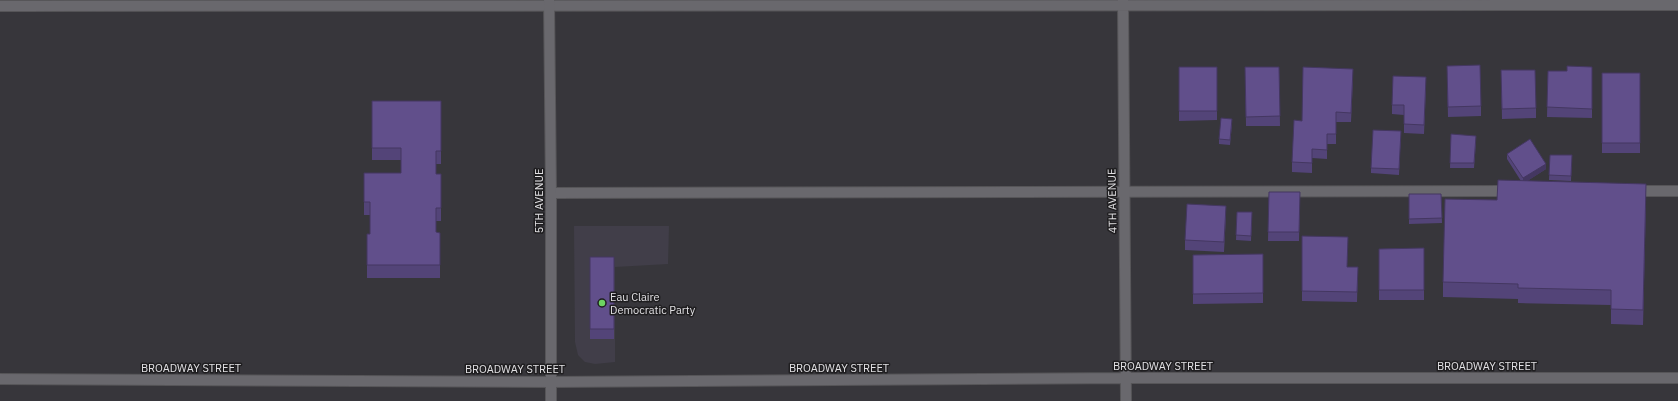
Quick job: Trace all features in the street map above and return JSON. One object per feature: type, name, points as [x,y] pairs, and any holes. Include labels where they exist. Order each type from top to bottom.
[{"type":"street","points":[[0,6],[369,2],[1123,2],[1678,5]]},
{"type":"street","name":"5TH AVENUE","points":[[549,2],[552,193],[551,401]]},
{"type":"street","name":"4TH AVENUE","points":[[1123,2],[1126,401]]},
{"type":"street","points":[[552,193],[1520,191]]},
{"type":"street","points":[[1622,191],[1678,191]]},
{"type":"street","name":"BROADWAY STREET","points":[[0,379],[551,382],[1126,378],[1678,378]]},
{"type":"shaded area","points":[[574,226],[669,226],[668,264],[615,267],[615,362],[595,364],[585,362],[578,355],[575,342]]},
{"type":"building","points":[[1480,65],[1481,106],[1448,107],[1447,66]]},
{"type":"building","points":[[1567,66],[1592,67],[1592,109],[1547,107],[1548,71],[1567,71]]},
{"type":"building","points":[[1179,67],[1217,67],[1217,111],[1179,111]]},
{"type":"building","points":[[1245,67],[1279,67],[1280,116],[1246,117]]},
{"type":"building","points":[[1303,67],[1353,69],[1351,113],[1336,112],[1336,134],[1327,134],[1327,150],[1312,149],[1312,163],[1292,162],[1294,120],[1302,121]]},
{"type":"building","points":[[1501,70],[1535,70],[1536,108],[1502,109]]},
{"type":"building","points":[[1602,73],[1640,73],[1640,143],[1602,143]]},
{"type":"building","points":[[1393,76],[1426,77],[1424,125],[1404,124],[1404,105],[1392,105]]},
{"type":"building","points":[[372,101],[441,101],[441,151],[436,151],[436,174],[441,174],[441,208],[436,208],[436,232],[440,233],[440,265],[367,265],[367,234],[370,234],[370,202],[364,202],[364,173],[401,173],[401,148],[372,148]]},
{"type":"building","points":[[1221,118],[1232,119],[1230,140],[1219,139]]},
{"type":"building","points":[[1373,130],[1401,131],[1399,169],[1371,168]]},
{"type":"building","points":[[1451,134],[1476,136],[1474,163],[1450,163]]},
{"type":"building","points":[[1530,139],[1546,164],[1523,178],[1507,154]]},
{"type":"building","points":[[1550,155],[1572,155],[1571,176],[1549,175]]},
{"type":"building","points":[[1498,180],[1646,184],[1643,310],[1611,309],[1611,290],[1518,288],[1518,284],[1443,282],[1445,199],[1497,200]]},
{"type":"building","points":[[1269,192],[1300,192],[1299,232],[1268,232]]},
{"type":"building","points":[[1409,194],[1441,194],[1442,218],[1409,219]]},
{"type":"building","points":[[1187,204],[1226,206],[1224,242],[1185,240]]},
{"type":"building","points":[[1237,212],[1252,212],[1251,236],[1236,235]]},
{"type":"building","points":[[1302,236],[1348,237],[1347,267],[1358,267],[1357,292],[1302,291]]},
{"type":"building","points":[[1424,248],[1424,290],[1379,290],[1379,249]]},
{"type":"building","points":[[1263,254],[1263,293],[1193,294],[1193,255]]},
{"type":"building","name":"Eau Claire Democratic Party","points":[[590,257],[614,257],[614,329],[590,329]]},
{"type":"place","name":"Eau Claire Democratic Party","points":[[602,303]]}]
